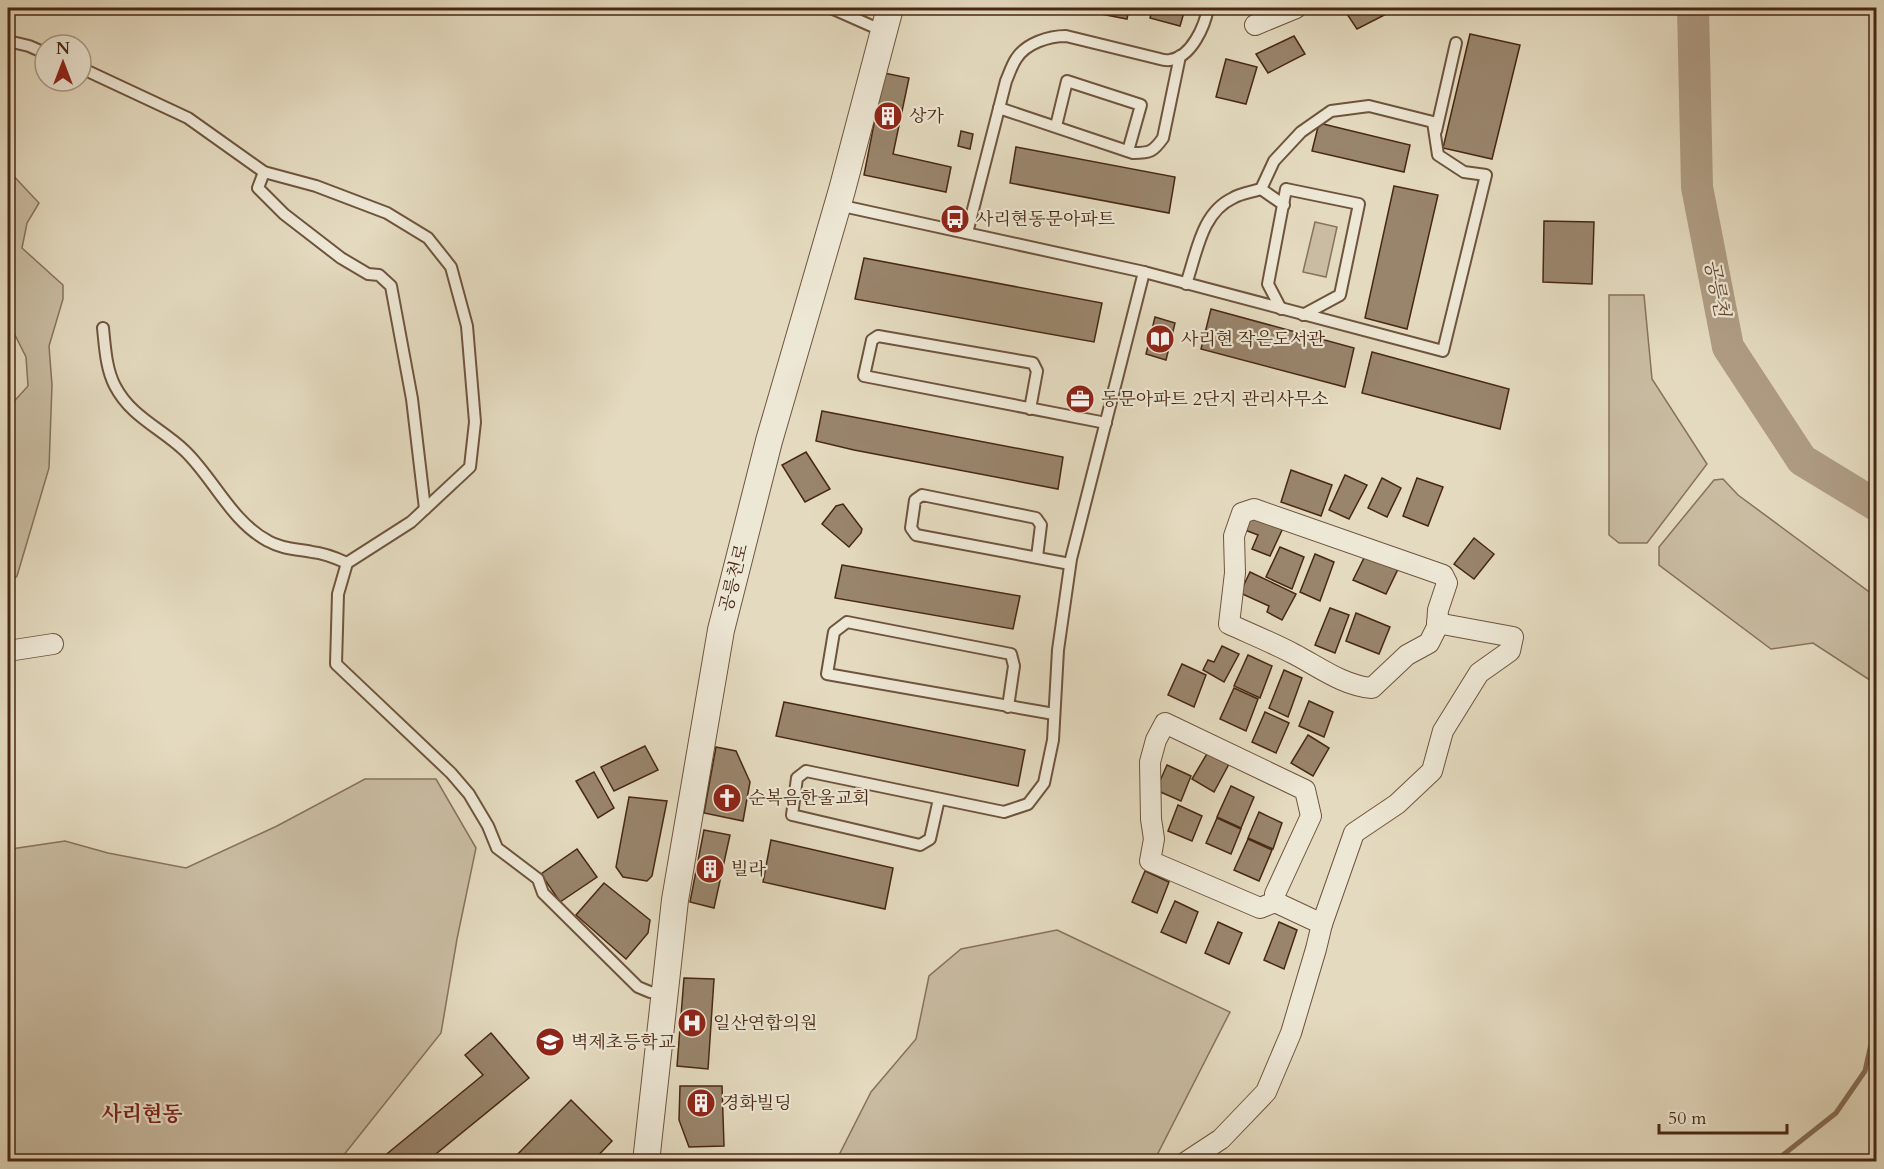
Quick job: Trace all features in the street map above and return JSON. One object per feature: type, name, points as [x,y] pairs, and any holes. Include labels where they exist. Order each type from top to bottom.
[{"type":"street","points":[[1255,25],[1296,8]]},
{"type":"street","name":"공릉천로","points":[[646,1161],[675,900],[721,630],[768,441],[838,205],[887,20]]},
{"type":"street","points":[[1254,509],[1443,575],[1447,583],[1438,610],[1437,623],[1430,642],[1407,655],[1372,688],[1362,687],[1328,674],[1295,654],[1230,624],[1229,613],[1235,573],[1234,536],[1242,513],[1254,509]]},
{"type":"street","points":[[1186,1161],[1221,1139],[1266,1092],[1291,1033],[1322,924],[1354,833],[1397,804],[1432,771],[1443,731],[1479,673],[1510,651],[1513,637],[1437,623]]},
{"type":"street","points":[[8,651],[53,644]]},
{"type":"street","points":[[1275,902],[1275,894],[1311,816],[1305,790],[1165,723],[1156,740],[1150,762],[1151,819],[1154,839],[1150,861],[1260,908],[1275,902],[1322,924]]},
{"type":"lane","points":[[831,8],[887,20]]},
{"type":"lane","points":[[967,233],[1006,81],[1016,58],[1025,49],[1052,36],[1066,36],[1171,60],[1187,50],[1201,30],[1208,8]]},
{"type":"lane","points":[[8,41],[33,48]]},
{"type":"lane","points":[[1435,134],[1456,43]]},
{"type":"lane","points":[[999,108],[1128,151],[1149,153],[1163,138],[1180,56]]},
{"type":"lane","points":[[93,74],[188,118],[264,172],[316,186],[387,213],[428,238],[451,267],[467,326],[475,422],[470,467],[411,522],[347,563],[338,594],[335,660],[337,666],[451,773],[470,794],[497,848],[538,879],[543,893],[638,987],[650,992],[665,993]]},
{"type":"lane","points":[[1056,126],[1067,81],[1141,105],[1128,151]]},
{"type":"lane","points":[[838,205],[1144,272],[1186,284],[1443,351],[1486,175],[1464,172],[1438,155],[1433,122],[1370,106],[1331,111],[1301,132],[1274,161],[1261,189],[1234,197],[1217,209],[1204,228],[1186,284]]},
{"type":"lane","points":[[264,172],[258,188],[284,214],[340,258],[368,274],[379,275],[391,286],[412,399],[425,509]]},
{"type":"lane","points":[[1261,189],[1284,205]]},
{"type":"lane","points":[[1281,309],[1268,284],[1287,189],[1359,204],[1340,295],[1304,315]]},
{"type":"lane","points":[[939,798],[930,839],[920,845],[792,815],[797,778],[806,771],[939,798],[1004,812],[1028,804],[1044,783],[1053,740],[1058,650],[1070,564],[1144,272]]},
{"type":"lane","points":[[103,328],[106,359],[114,385],[129,408],[183,450],[206,474],[246,526],[269,542],[285,548],[320,553],[347,563]]},
{"type":"lane","points":[[1030,409],[1037,371],[1033,363],[878,336],[872,340],[864,376],[1030,409],[1106,423]]},
{"type":"lane","points":[[1037,557],[1041,525],[1036,518],[922,495],[915,500],[911,528],[916,535],[1070,564]]},
{"type":"lane","points":[[1008,706],[1014,666],[1011,654],[847,622],[834,632],[827,674],[1008,706],[1054,714]]},
{"type":"shaded area","points":[[8,170],[39,203],[27,223],[22,248],[63,285],[63,299],[49,346],[52,385],[49,468],[17,576],[8,585],[8,408],[28,386],[26,357],[8,321]]},
{"type":"shaded area","points":[[1315,222],[1337,227],[1326,277],[1303,272]]},
{"type":"shaded area","points":[[1609,295],[1644,295],[1652,379],[1707,464],[1647,543],[1619,543],[1609,535]]},
{"type":"shaded area","points":[[1723,479],[1738,495],[1876,597],[1876,684],[1813,643],[1771,649],[1659,565],[1659,547],[1714,480]]},
{"type":"shaded area","points":[[365,779],[436,779],[476,848],[441,1033],[339,1161],[8,1161],[8,852],[11,849],[65,841],[108,853],[186,868],[277,826]]},
{"type":"shaded area","points":[[1057,930],[1230,1012],[1154,1161],[836,1161],[871,1092],[916,1039],[929,976],[961,949]]},
{"type":"building","points":[[1070,8],[1129,8],[1127,19]]},
{"type":"building","points":[[1153,8],[1185,9],[1180,26],[1150,18]]},
{"type":"building","points":[[1343,8],[1398,8],[1357,29]]},
{"type":"building","points":[[1470,34],[1520,45],[1492,159],[1443,148]]},
{"type":"building","points":[[1294,36],[1305,54],[1268,73],[1256,54]]},
{"type":"building","points":[[1226,59],[1257,67],[1246,104],[1216,97]]},
{"type":"building","name":"상가","points":[[884,73],[909,78],[893,154],[951,167],[946,192],[864,175]]},
{"type":"building","points":[[1319,123],[1410,145],[1404,172],[1312,151]]},
{"type":"building","points":[[961,131],[973,134],[970,149],[958,146]]},
{"type":"building","points":[[1016,147],[1175,177],[1169,213],[1010,183]]},
{"type":"building","points":[[1394,186],[1438,195],[1407,329],[1365,318]]},
{"type":"building","points":[[1544,221],[1594,222],[1592,284],[1543,282]]},
{"type":"building","points":[[864,258],[1102,303],[1094,342],[855,299]]},
{"type":"building","points":[[1211,309],[1354,348],[1345,387],[1201,349]]},
{"type":"building","name":"사리현 작은도서관","points":[[1155,317],[1175,323],[1166,360],[1146,354]]},
{"type":"building","points":[[1372,352],[1509,389],[1500,429],[1362,393]]},
{"type":"building","name":"동문아파트 2단지 관리사무소","points":[[1074,388],[1089,391],[1086,408],[1071,406]]},
{"type":"building","points":[[822,411],[1063,457],[1058,489],[816,441]]},
{"type":"building","points":[[806,452],[830,489],[805,502],[782,465]]},
{"type":"building","points":[[1291,470],[1332,485],[1321,516],[1281,502]]},
{"type":"building","points":[[1345,475],[1367,485],[1349,519],[1329,510]]},
{"type":"building","points":[[1382,478],[1401,488],[1387,517],[1368,508]]},
{"type":"building","points":[[1417,478],[1443,487],[1428,526],[1403,516]]},
{"type":"building","points":[[843,504],[862,529],[849,547],[822,524],[836,506]]},
{"type":"building","points":[[1251,512],[1284,526],[1270,556],[1252,549],[1258,535],[1245,530]]},
{"type":"building","points":[[1474,538],[1494,554],[1474,579],[1454,564]]},
{"type":"building","points":[[1280,547],[1304,557],[1292,589],[1266,577]]},
{"type":"building","points":[[1367,552],[1399,567],[1386,594],[1353,580]]},
{"type":"building","points":[[1315,554],[1334,562],[1320,601],[1300,592]]},
{"type":"building","points":[[842,565],[1020,596],[1013,629],[835,598]]},
{"type":"building","points":[[1250,572],[1296,594],[1282,620],[1267,612],[1269,606],[1240,593]]},
{"type":"building","points":[[1330,608],[1349,615],[1335,653],[1315,645]]},
{"type":"building","points":[[1356,613],[1390,627],[1379,654],[1346,641]]},
{"type":"building","points":[[1222,646],[1239,654],[1224,682],[1203,670],[1208,660],[1214,662]]},
{"type":"building","points":[[1248,655],[1272,666],[1260,698],[1234,686]]},
{"type":"building","points":[[1182,664],[1206,675],[1194,707],[1168,695]]},
{"type":"building","points":[[1284,670],[1302,678],[1288,717],[1269,708]]},
{"type":"building","points":[[1234,688],[1258,699],[1246,731],[1220,719]]},
{"type":"building","points":[[1309,701],[1333,712],[1324,737],[1299,726]]},
{"type":"building","points":[[784,702],[1025,750],[1018,786],[776,736]]},
{"type":"building","points":[[1265,712],[1289,723],[1276,753],[1252,742]]},
{"type":"building","points":[[1308,735],[1329,748],[1313,776],[1291,763]]},
{"type":"building","points":[[645,746],[658,770],[614,791],[601,767]]},
{"type":"building","name":"순복음한울교회","points":[[716,747],[736,751],[750,782],[743,821],[704,813]]},
{"type":"building","points":[[1208,752],[1229,764],[1214,792],[1192,779]]},
{"type":"building","points":[[1167,765],[1191,776],[1181,801],[1156,790]]},
{"type":"building","points":[[594,772],[614,808],[598,818],[576,781]]},
{"type":"building","points":[[1231,786],[1254,797],[1241,828],[1217,817]]},
{"type":"building","points":[[629,797],[667,801],[652,876],[647,881],[623,877],[616,867]]},
{"type":"building","points":[[1178,805],[1202,816],[1192,841],[1168,831]]},
{"type":"building","points":[[1259,812],[1282,823],[1273,849],[1248,838]]},
{"type":"building","points":[[1217,818],[1241,829],[1231,854],[1206,843]]},
{"type":"building","name":"빌라","points":[[704,830],[730,835],[714,908],[690,902]]},
{"type":"building","points":[[1248,839],[1272,850],[1259,881],[1234,870]]},
{"type":"building","points":[[771,840],[893,868],[885,909],[763,882]]},
{"type":"building","points":[[577,849],[597,877],[560,902],[541,874]]},
{"type":"building","points":[[1145,871],[1169,882],[1157,913],[1132,902]]},
{"type":"building","points":[[604,883],[650,920],[648,933],[626,959],[576,915]]},
{"type":"building","points":[[1175,901],[1198,912],[1186,943],[1161,932]]},
{"type":"building","points":[[1218,922],[1242,933],[1229,964],[1205,953]]},
{"type":"building","points":[[1279,922],[1297,930],[1284,969],[1264,960]]},
{"type":"building","points":[[684,978],[714,979],[708,1069],[677,1066]]},
{"type":"building","points":[[491,1033],[529,1078],[426,1162],[377,1162],[483,1075],[465,1055]]},
{"type":"building","name":"경화빌딩","points":[[680,1086],[722,1086],[724,1146],[689,1147],[679,1120]]},
{"type":"building","points":[[571,1100],[612,1141],[592,1162],[510,1162]]},
{"type":"waterway","name":"공릉천","points":[[1693,8],[1697,187],[1728,347],[1802,460],[1876,505]]},
{"type":"waterway","points":[[1774,1162],[1836,1113],[1865,1071],[1876,1022]]},
{"type":"place","name":"상가","points":[[888,116]]},
{"type":"place","name":"사리현동문아파트","points":[[955,219]]},
{"type":"place","name":"사리현 작은도서관","points":[[1160,339]]},
{"type":"place","name":"동문아파트 2단지 관리사무소","points":[[1080,399]]},
{"type":"place","name":"순복음한울교회","points":[[727,798]]},
{"type":"place","name":"빌라","points":[[710,869]]},
{"type":"place","name":"일산연합의원","points":[[692,1023]]},
{"type":"place","name":"벽제초등학교","points":[[550,1042]]},
{"type":"place","name":"경화빌딩","points":[[701,1103]]},
{"type":"district","name":"사리현동","points":[[142,1114]]}]
